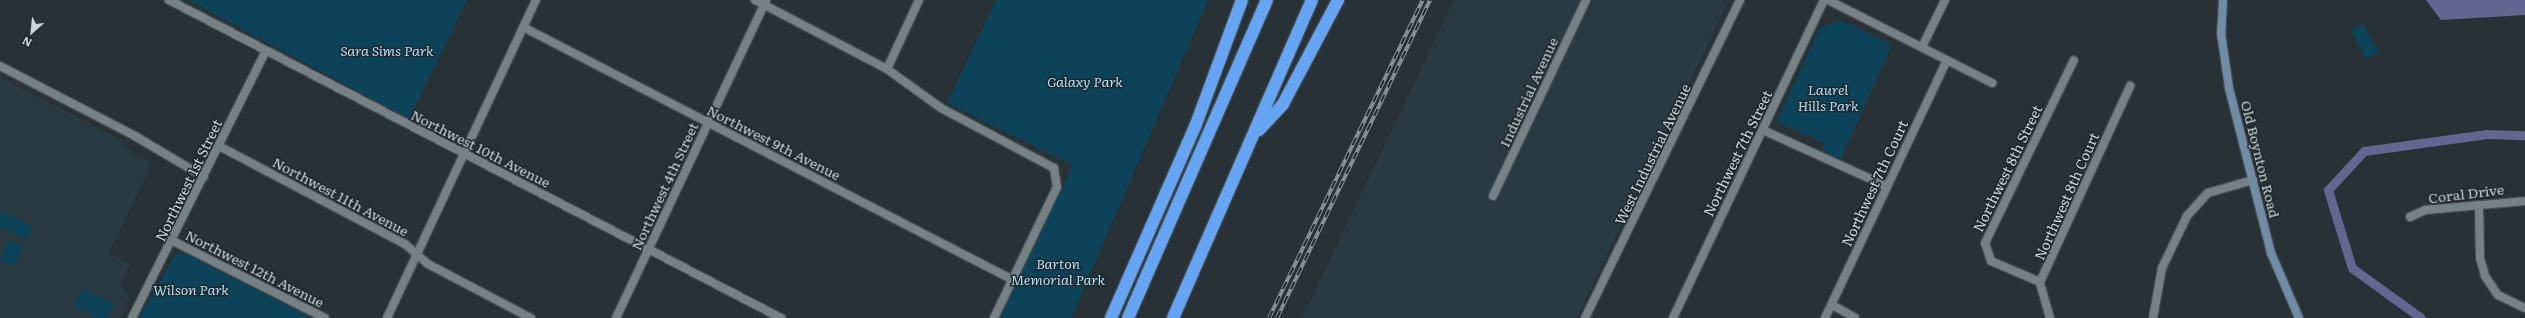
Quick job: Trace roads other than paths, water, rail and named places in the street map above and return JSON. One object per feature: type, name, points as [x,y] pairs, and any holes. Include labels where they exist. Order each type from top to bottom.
[{"type":"highway","points":[[1112,318],[1195,127],[1242,0]]},
{"type":"highway","points":[[1128,318],[1268,0]]},
{"type":"highway","points":[[1173,318],[1312,0]]},
{"type":"highway","points":[[1252,136],[1283,104],[1338,0]]},
{"type":"street","name":"Northwest 10th Avenue","points":[[169,0],[265,52],[781,318]]},
{"type":"street","points":[[387,318],[536,0]]},
{"type":"street","points":[[755,0],[765,2],[887,68],[942,108],[1044,162],[1057,173],[1057,187],[994,318]]},
{"type":"street","points":[[887,68],[919,0]]},
{"type":"street","name":"Industrial Avenue","points":[[1493,196],[1586,0]]},
{"type":"street","name":"West Industrial Avenue","points":[[1585,318],[1740,0]]},
{"type":"street","name":"Northwest 7th Street","points":[[1673,318],[1824,0]]},
{"type":"street","points":[[1828,0],[1992,83]]},
{"type":"street","points":[[1922,47],[1945,0]]},
{"type":"street","name":"Old Boynton Road","points":[[2223,0],[2221,33],[2225,70],[2277,272],[2299,318]]},
{"type":"street","name":"Northwest 4th Street","points":[[616,318],[765,2]]},
{"type":"street","name":"Northwest 9th Avenue","points":[[524,26],[707,123],[1012,280]]},
{"type":"street","name":"Northwest 1st Street","points":[[132,318],[173,241],[265,52]]},
{"type":"street","name":"Northwest 7th Court","points":[[1825,318],[1886,186],[1947,60]]},
{"type":"street","name":"Northwest 8th Street","points":[[2040,282],[1991,261],[1984,243],[2074,60]]},
{"type":"street","points":[[0,66],[135,136],[204,177]]},
{"type":"street","name":"Northwest 8th Court","points":[[2050,318],[2040,282],[2130,86]]},
{"type":"street","points":[[1763,130],[1886,186]]},
{"type":"street","name":"Northwest 11th Avenue","points":[[219,146],[405,244],[428,264],[531,318]]},
{"type":"street","points":[[2153,318],[2162,268],[2187,216],[2208,192],[2253,180]]},
{"type":"street","name":"Coral Drive","points":[[2410,216],[2425,210],[2525,201]]},
{"type":"street","points":[[2479,205],[2480,258],[2485,276],[2498,295],[2525,308]]},
{"type":"street","name":"Northwest 12th Avenue","points":[[173,241],[325,318]]},
{"type":"street","points":[[1832,305],[1855,318]]},
{"type":"waterway","points":[[2421,318],[2352,268],[2328,190],[2364,151],[2487,134],[2525,135]]},
{"type":"railway","points":[[1269,318],[1423,0]]},
{"type":"railway","points":[[1277,318],[1430,0]]},
{"type":"park label","name":"Sara Sims Park","points":[[387,50]]},
{"type":"park label","name":"Galaxy Park","points":[[1085,81]]},
{"type":"park label","name":"Laurel Hills Park","points":[[1828,98]]},
{"type":"park label","name":"Barton Memorial Park","points":[[1058,272]]},
{"type":"park label","name":"Wilson Park","points":[[191,289]]}]
